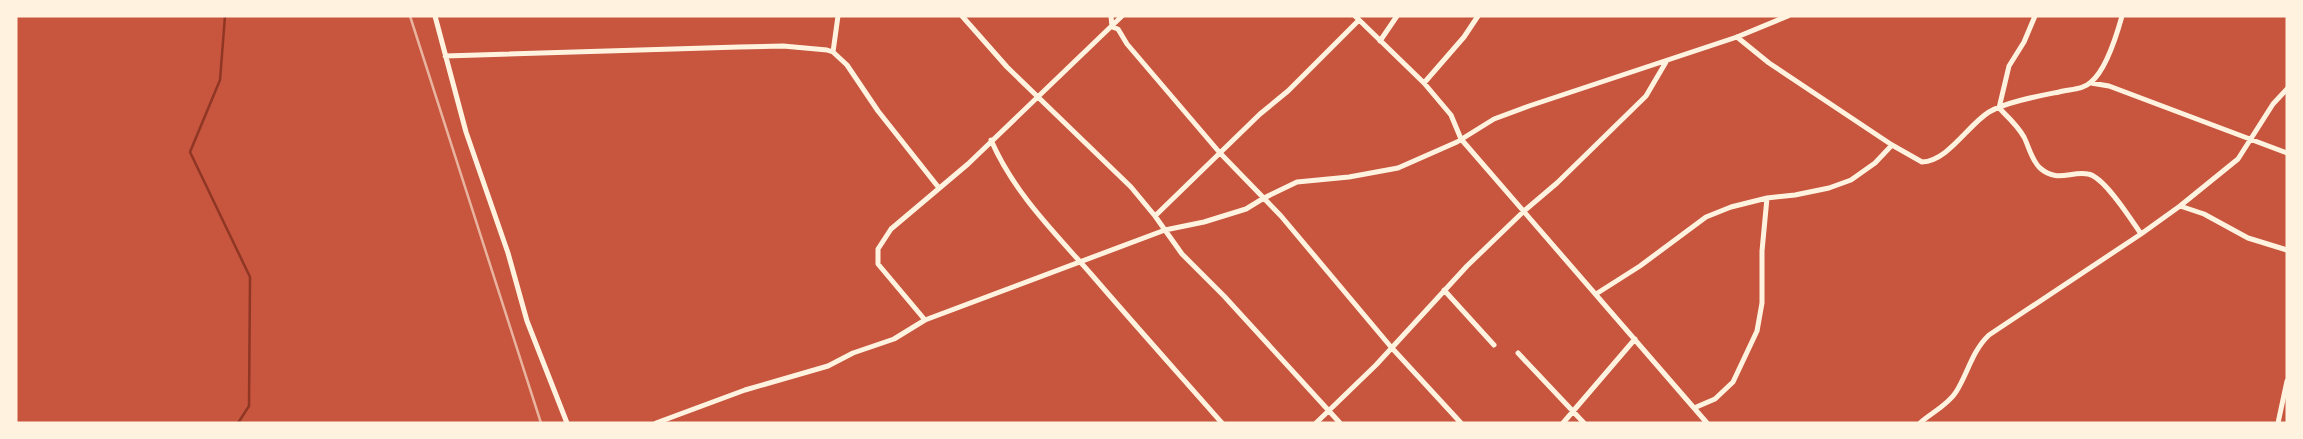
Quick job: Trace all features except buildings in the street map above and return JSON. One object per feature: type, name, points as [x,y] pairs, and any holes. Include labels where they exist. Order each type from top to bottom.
[{"type":"street","points":[[436,16],[466,132],[508,253],[527,321],[567,423]]},
{"type":"street","points":[[834,52],[838,16]]},
{"type":"street","points":[[962,16],[1007,67],[1131,187],[1155,216],[1182,254],[1330,410],[1340,423]]},
{"type":"street","points":[[1111,16],[1112,27]]},
{"type":"street","points":[[925,320],[878,264],[878,249],[891,229],[968,164],[1122,16]]},
{"type":"street","points":[[1380,42],[1397,16]]},
{"type":"street","points":[[1424,83],[1464,37],[1478,16]]},
{"type":"street","points":[[656,423],[745,390],[828,366],[853,353],[894,339],[925,320],[1165,230],[1204,222],[1246,209],[1297,182],[1349,177],[1398,168],[1461,139],[1494,119],[1666,62],[1737,37],[1788,16]]},
{"type":"street","points":[[1999,108],[2009,66],[2024,42],[2035,16]]},
{"type":"street","points":[[1737,37],[1769,63],[1892,146],[1922,162],[1931,160],[1963,136],[1978,120],[1999,108],[2083,87],[2091,83],[2107,56],[2122,16]]},
{"type":"street","points":[[1155,216],[1260,114],[1288,91],[1356,18],[1424,83],[1451,115],[1461,139],[1707,423]]},
{"type":"street","points":[[1112,27],[1118,29],[1127,44],[1220,153],[1264,198],[1391,347],[1461,423]]},
{"type":"street","points":[[445,56],[509,52],[783,46],[814,47],[834,52],[847,65],[878,112],[939,188]]},
{"type":"street","points":[[1316,423],[1444,290],[1524,211],[1557,183],[1646,96],[1666,62]]},
{"type":"street","points":[[2091,83],[2109,86],[2287,154]]},
{"type":"street","points":[[1920,423],[1956,393],[1975,352],[1989,335],[2141,234],[2180,206],[2238,159],[2273,104],[2287,89]]},
{"type":"street","points":[[1999,108],[2018,126],[2039,168],[2062,177],[2088,174],[2094,176],[2120,204],[2141,234]]},
{"type":"street","points":[[991,140],[1004,167],[1017,187],[1052,232],[1081,262],[1222,423]]},
{"type":"street","points":[[1596,294],[1640,266],[1706,217],[1731,207],[1767,198],[1829,188],[1851,180],[1875,163],[1892,146]]},
{"type":"street","points":[[1694,408],[1715,399],[1733,382],[1757,331],[1762,303],[1762,251],[1767,198]]},
{"type":"street","points":[[2180,206],[2204,214],[2248,238],[2287,250]]},
{"type":"street","points":[[1444,290],[1494,345]]},
{"type":"street","points":[[1563,423],[1634,339]]},
{"type":"street","points":[[1518,354],[1584,423]]},
{"type":"street","points":[[2278,423],[2287,382]]},
{"type":"waterway","points":[[225,16],[220,80],[190,152],[250,277],[249,406],[238,423]]},
{"type":"railway","points":[[410,16],[541,423]]}]
